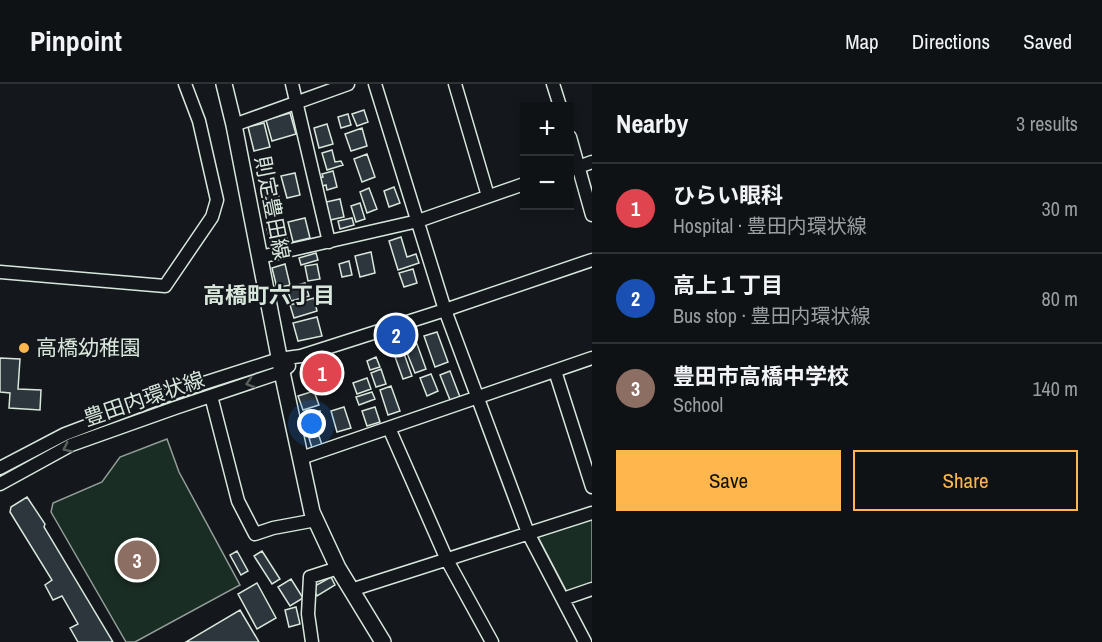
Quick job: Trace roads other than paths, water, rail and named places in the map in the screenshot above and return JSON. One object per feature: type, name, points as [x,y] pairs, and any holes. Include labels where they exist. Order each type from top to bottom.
[{"type":"main road","name":"則定豊田線","points":[[224,84],[234,125],[280,366],[312,512],[338,568],[383,642]]},
{"type":"street","points":[[0,272],[165,286],[212,217],[217,200],[199,121],[184,84]]},
{"type":"street","points":[[292,84],[329,242]]},
{"type":"street","points":[[234,125],[348,84]]},
{"type":"street","points":[[375,84],[445,309],[528,533],[585,642]]},
{"type":"street","points":[[455,84],[488,196]]},
{"type":"street","points":[[553,84],[559,102]]},
{"type":"street","points":[[592,162],[574,168],[592,215]]},
{"type":"street","points":[[260,257],[418,221],[520,186]]},
{"type":"street","name":"豊田内環状線","points":[[0,484],[71,446],[211,396],[301,356],[592,260]]},
{"type":"street","points":[[301,458],[592,358]]},
{"type":"street","name":"豊田内環状線","points":[[0,468],[65,434],[173,393],[280,366]]},
{"type":"street","points":[[555,371],[592,487]]},
{"type":"street","points":[[211,396],[238,501],[255,534],[273,528],[316,520]]},
{"type":"street","points":[[389,428],[447,560],[492,642]]},
{"type":"street","points":[[351,590],[592,513]]},
{"type":"street","points":[[308,640],[310,577],[338,568]]},
{"type":"street","points":[[563,599],[592,589]]},
{"type":"place","name":"高上１丁目","points":[[396,335]]},
{"type":"place","name":"高橋幼稚園","points":[[24,348]]},
{"type":"place","name":"ひらい眼科","points":[[322,373]]},
{"type":"place","name":"豊田市高橋中学校","points":[[137,560]]},
{"type":"district","name":"高橋町六丁目","points":[[269,295]]}]
